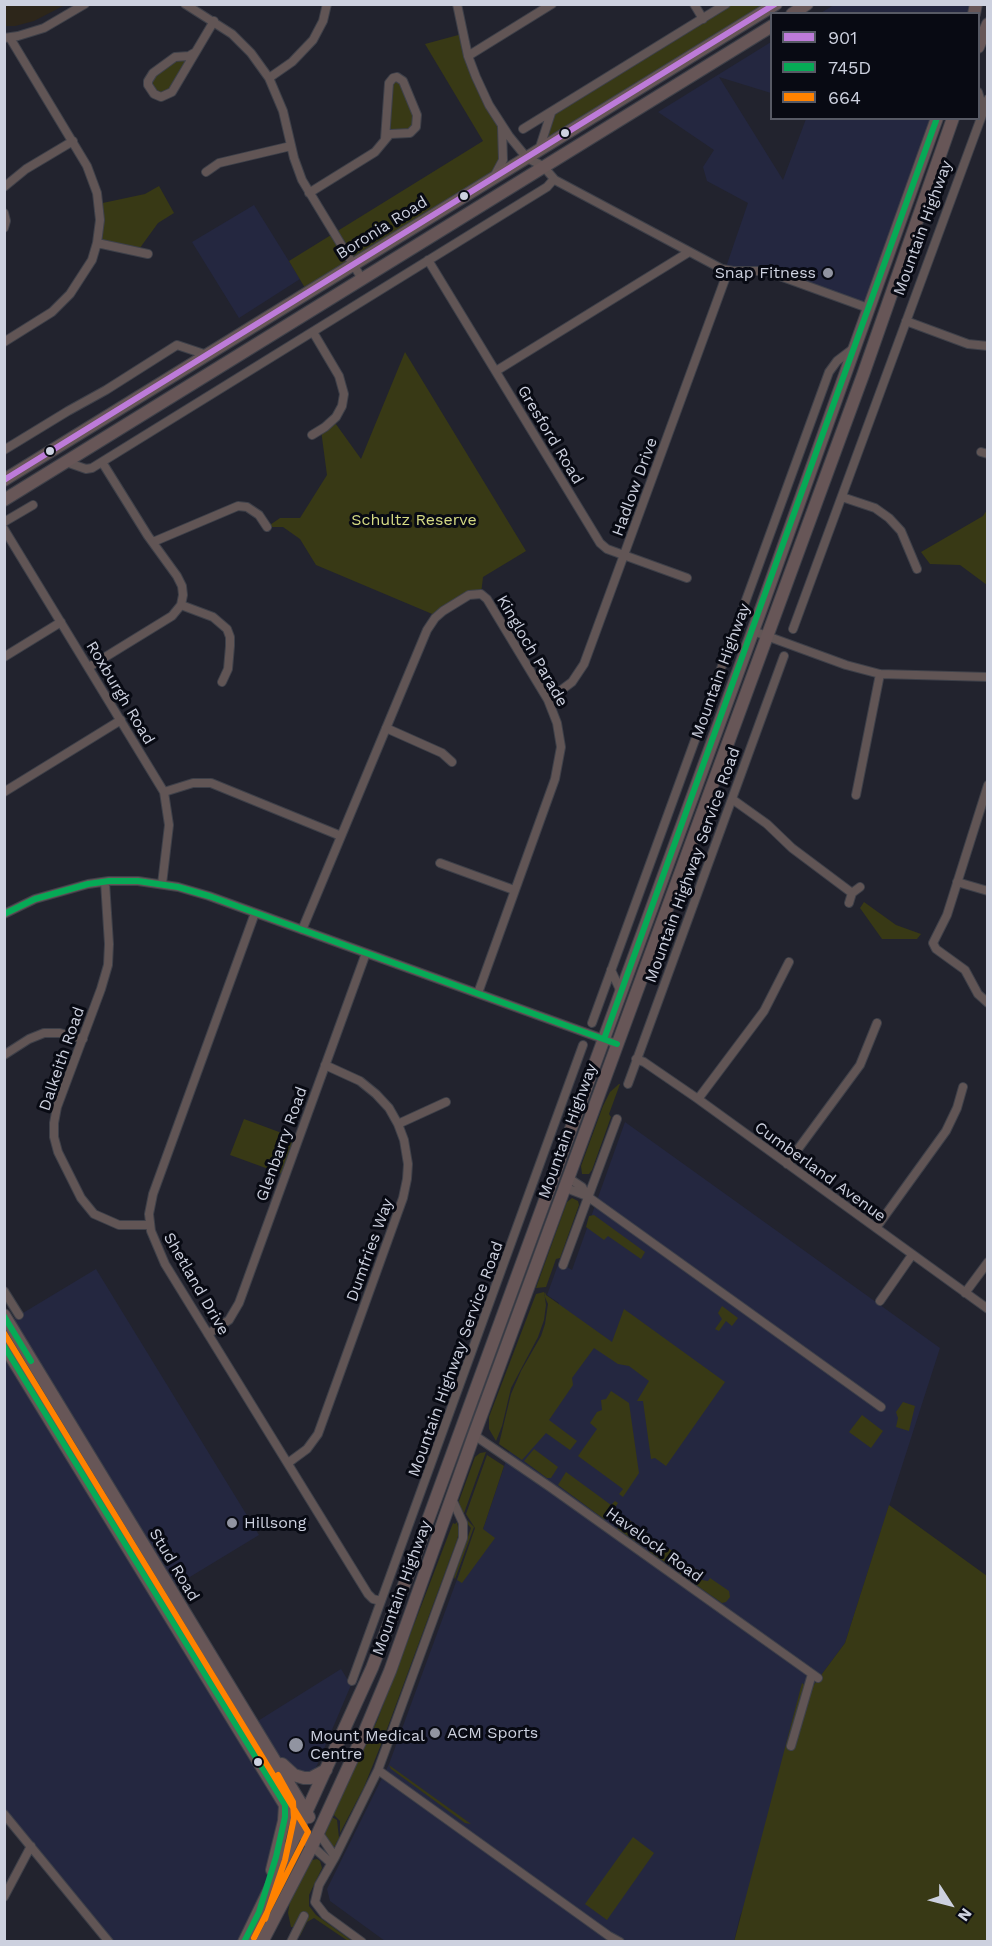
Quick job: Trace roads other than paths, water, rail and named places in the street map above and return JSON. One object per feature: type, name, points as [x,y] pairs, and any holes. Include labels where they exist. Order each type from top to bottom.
[{"type":"main road","name":"Boronia Road","points":[[4,480],[776,4]]},
{"type":"main road","points":[[980,42],[987,24]]},
{"type":"main road","name":"Boronia Road","points":[[4,500],[770,27]]},
{"type":"main road","name":"Mountain Highway","points":[[244,1941],[326,1770],[382,1641],[753,631],[936,120]]},
{"type":"main road","name":"Mountain Highway","points":[[262,1941],[312,1846],[390,1671],[474,1435],[927,198],[952,120]]},
{"type":"main road","points":[[910,193],[927,198]]},
{"type":"main road","points":[[827,422],[843,428]]},
{"type":"main road","points":[[820,444],[835,449]]},
{"type":"main road","points":[[636,950],[648,938],[657,939]]},
{"type":"main road","points":[[553,1178],[568,1183]]},
{"type":"main road","name":"Stud Road","points":[[9,1320],[62,1412],[318,1832]]},
{"type":"main road","name":"Stud Road","points":[[4,1345],[312,1846]]},
{"type":"main road","points":[[27,1383],[40,1375]]},
{"type":"main road","points":[[49,1419],[62,1412]]},
{"type":"main road","points":[[460,1431],[474,1435]]},
{"type":"main road","points":[[157,1569],[169,1598],[170,1618]]},
{"type":"main road","points":[[354,1708],[368,1703],[390,1671]]},
{"type":"main road","points":[[240,1732],[245,1722],[242,1707]]},
{"type":"main road","points":[[270,1753],[291,1773],[299,1777],[311,1778],[326,1770]]},
{"type":"main road","points":[[259,1911],[276,1857],[285,1817],[285,1805]]},
{"type":"street","points":[[4,342],[62,304],[79,283],[92,260],[100,220],[97,193],[87,166],[7,38],[44,28],[86,4]]},
{"type":"street","points":[[184,4],[214,21],[244,45],[269,78],[283,111],[297,167],[309,193],[362,279]]},
{"type":"street","points":[[269,78],[292,62],[309,45],[320,27],[327,4]]},
{"type":"street","points":[[457,4],[468,56],[484,96],[502,126],[527,158],[543,166],[554,179],[688,252],[728,271],[766,271],[868,308]]},
{"type":"street","points":[[468,56],[552,4]]},
{"type":"street","points":[[694,4],[703,19]]},
{"type":"street","points":[[523,129],[726,4]]},
{"type":"street","points":[[194,52],[189,56],[175,57],[153,73],[148,85],[154,94],[161,97],[171,92],[214,21]]},
{"type":"street","points":[[309,193],[375,152],[392,134],[410,133],[414,130],[418,123],[417,115],[403,81],[397,77],[389,83],[385,140]]},
{"type":"street","name":"Mountain Highway","points":[[980,96],[984,110]]},
{"type":"street","name":"Mountain Highway","points":[[793,629],[987,97]]},
{"type":"street","points":[[538,151],[551,113]]},
{"type":"street","points":[[486,183],[503,160],[502,126]]},
{"type":"street","points":[[4,187],[26,169],[73,141]]},
{"type":"street","points":[[206,172],[219,163],[291,146]]},
{"type":"street","points":[[66,462],[88,469],[102,462],[547,187],[554,179]]},
{"type":"street","points":[[4,213],[6,221],[4,228]]},
{"type":"street","points":[[97,243],[148,254]]},
{"type":"street","points":[[496,371],[688,252]]},
{"type":"street","name":"Gresford Road","points":[[428,260],[600,543],[607,549],[687,578]]},
{"type":"street","name":"Hadlow Drive","points":[[548,700],[572,682],[584,664],[728,271]]},
{"type":"street","points":[[906,321],[968,344],[987,346]]},
{"type":"street","points":[[312,435],[336,417],[342,406],[344,394],[336,370],[313,332]]},
{"type":"street","points":[[5,450],[177,345],[207,355]]},
{"type":"street","name":"Mountain Highway","points":[[611,970],[829,372],[837,361],[855,347]]},
{"type":"street","points":[[89,667],[166,620],[181,605],[183,590],[180,581],[102,462]]},
{"type":"street","points":[[842,497],[875,508],[889,518],[901,531],[917,569]]},
{"type":"street","points":[[4,522],[33,505]]},
{"type":"street","points":[[153,542],[238,506],[247,507],[259,515],[267,526]]},
{"type":"street","name":"Roxburgh Road","points":[[4,529],[164,792],[169,825],[162,884]]},
{"type":"street","name":"Kingloch Parade","points":[[302,930],[432,622],[443,611],[472,594],[481,594],[487,599],[548,700],[559,729],[561,747],[555,779],[478,993]]},
{"type":"street","points":[[181,605],[213,617],[227,629],[230,637],[228,669],[222,682]]},
{"type":"street","points":[[4,657],[61,622]]},
{"type":"street","points":[[753,631],[846,665],[880,674],[987,676]]},
{"type":"street","name":"Mountain Highway Service Road","points":[[628,1084],[784,656]]},
{"type":"street","points":[[856,795],[880,674]]},
{"type":"street","points":[[4,792],[121,720]]},
{"type":"street","points":[[386,728],[442,753],[453,762]]},
{"type":"street","points":[[164,792],[193,783],[211,783],[341,836]]},
{"type":"street","points":[[987,787],[945,922],[933,943],[936,949],[964,970],[978,994],[987,1003]]},
{"type":"street","points":[[732,799],[767,824],[792,848],[852,893]]},
{"type":"street","points":[[440,863],[514,890]]},
{"type":"street","points":[[4,914],[47,894],[77,886],[138,881],[162,884],[196,892],[617,1044]]},
{"type":"street","name":"Dalkeith Road","points":[[105,882],[110,944],[108,965],[55,1115],[54,1137],[58,1152],[81,1198],[94,1214],[118,1226],[150,1225]]},
{"type":"street","points":[[957,882],[987,891]]},
{"type":"street","points":[[849,903],[852,893],[860,887]]},
{"type":"street","name":"Shetland Drive","points":[[255,913],[153,1194],[150,1225],[161,1257],[208,1334],[368,1594],[373,1599],[381,1601]]},
{"type":"street","name":"Glenbarry Road","points":[[208,1334],[229,1320],[237,1308],[366,953]]},
{"type":"street","points":[[698,1100],[764,1011],[789,962]]},
{"type":"street","points":[[611,970],[621,992]]},
{"type":"street","points":[[592,1023],[611,970]]},
{"type":"street","points":[[787,1164],[860,1065],[877,1023]]},
{"type":"street","points":[[4,1055],[29,1039],[44,1033],[60,1033],[83,1039]]},
{"type":"street","name":"Mountain Highway Service Road","points":[[352,1681],[583,1045]]},
{"type":"street","name":"Cumberland Avenue","points":[[636,1059],[644,1062],[698,1100],[987,1309]]},
{"type":"street","name":"Dumfries Way","points":[[288,1463],[307,1449],[318,1434],[403,1198],[408,1164],[399,1124],[381,1098],[366,1085],[326,1065]]},
{"type":"street","points":[[876,1228],[946,1131],[957,1108],[963,1087]]},
{"type":"street","points":[[399,1124],[446,1102]]},
{"type":"street","points":[[563,1265],[617,1119]]},
{"type":"street","points":[[568,1183],[582,1187],[587,1196],[881,1407]]},
{"type":"street","points":[[880,1301],[912,1255]]},
{"type":"street","points":[[965,1293],[987,1262]]},
{"type":"street","points":[[4,1291],[12,1304],[9,1320]]},
{"type":"street","points":[[9,1320],[12,1304]]},
{"type":"street","name":"Havelock Road","points":[[474,1435],[815,1676],[791,1746]]},
{"type":"street","points":[[362,1941],[325,1915],[315,1902],[319,1885],[378,1770],[463,1538],[463,1523],[452,1498]]},
{"type":"street","points":[[378,1770],[609,1936],[620,1941]]},
{"type":"street","points":[[4,1814],[109,1941]]},
{"type":"street","points":[[318,1832],[333,1860]]},
{"type":"street","points":[[4,1898],[31,1846]]},
{"type":"street","points":[[312,1846],[333,1860]]},
{"type":"street","points":[[291,1941],[304,1916]]},
{"type":"place","name":"Snap Fitness","points":[[828,273]]},
{"type":"place","name":"Hillsong","points":[[232,1523]]},
{"type":"place","name":"ACM Sports","points":[[435,1733]]},
{"type":"place","name":"Mount Medical Centre","points":[[296,1745]]},
{"type":"park label","name":"Schultz Reserve","points":[[414,520]]}]
